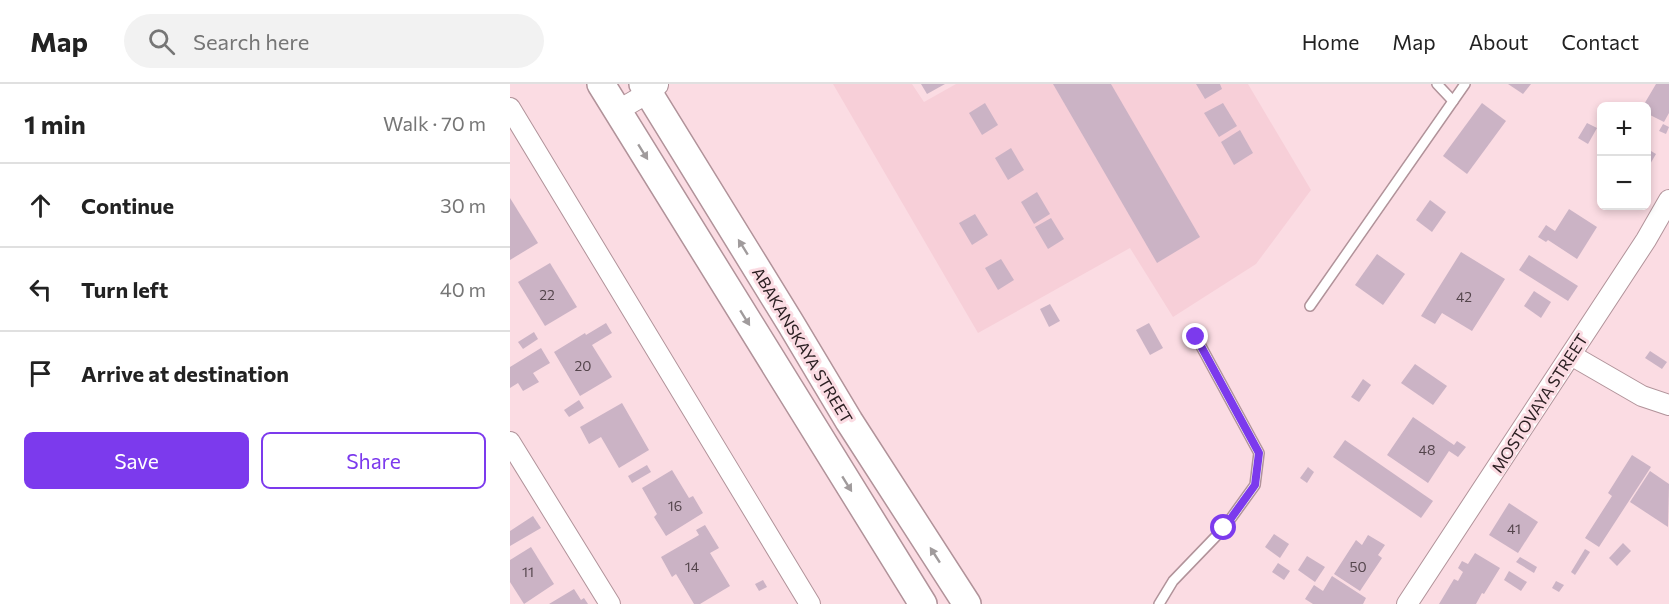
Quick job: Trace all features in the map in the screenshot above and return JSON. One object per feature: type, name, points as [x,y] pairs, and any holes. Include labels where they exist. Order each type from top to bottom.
[{"type":"main road","points":[[601,84],[922,604]]},
{"type":"main road","name":"ABAKANSKAYA STREET","points":[[650,87],[849,421],[967,604]]},
{"type":"street","points":[[617,111],[650,87]]},
{"type":"street","points":[[510,108],[810,604]]},
{"type":"street","name":"MOSTOVAYA STREET","points":[[1407,604],[1646,240],[1669,200]]},
{"type":"street","points":[[1570,355],[1642,396],[1669,405]]},
{"type":"street","points":[[510,442],[610,604]]},
{"type":"lane","points":[[1437,84],[1453,101]]},
{"type":"lane","points":[[1310,306],[1465,84]]},
{"type":"lane","points":[[1159,604],[1173,581],[1224,528],[1255,485],[1259,453],[1196,337]]},
{"type":"shaded area","points":[[833,84],[912,84],[924,102],[956,84],[1248,84],[1311,190],[1256,264],[1173,317],[1130,248],[978,333]]},
{"type":"building","points":[[921,84],[945,84],[927,94]]},
{"type":"building","points":[[1053,84],[1111,84],[1200,237],[1157,263]]},
{"type":"building","points":[[1196,84],[1220,84],[1222,89],[1205,99]]},
{"type":"building","points":[[1508,84],[1531,84],[1523,94]]},
{"type":"building","points":[[1656,84],[1669,84],[1669,113],[1664,122],[1651,116],[1651,102],[1645,102]]},
{"type":"building","points":[[985,103],[998,125],[982,135],[969,113]]},
{"type":"building","points":[[1223,103],[1237,126],[1219,137],[1204,113]]},
{"type":"building","points":[[1482,103],[1506,121],[1467,174],[1443,156]]},
{"type":"building","points":[[1587,123],[1597,128],[1588,144],[1578,138]]},
{"type":"building","points":[[1663,124],[1669,127],[1666,134],[1659,131]]},
{"type":"building","points":[[1240,130],[1253,153],[1234,165],[1221,142]]},
{"type":"building","points":[[1011,148],[1024,170],[1008,180],[995,158]]},
{"type":"building","points":[[1651,151],[1656,154],[1651,162]]},
{"type":"building","points":[[1037,192],[1050,214],[1034,224],[1021,202]]},
{"type":"building","points":[[510,198],[538,243],[510,260]]},
{"type":"building","points":[[1430,200],[1446,212],[1432,232],[1416,220]]},
{"type":"building","points":[[1569,209],[1597,227],[1577,259],[1548,240],[1546,242],[1538,237],[1546,225],[1555,231]]},
{"type":"building","points":[[975,214],[988,235],[972,245],[959,223]]},
{"type":"building","points":[[1051,218],[1064,239],[1048,249],[1035,227]]},
{"type":"building","points":[[1461,252],[1505,279],[1472,331],[1442,313],[1435,324],[1421,316]]},
{"type":"building","points":[[1377,254],[1405,274],[1383,305],[1355,285]]},
{"type":"building","points":[[1529,255],[1578,286],[1568,301],[1519,270]]},
{"type":"building","points":[[1001,259],[1014,280],[998,290],[985,268]]},
{"type":"building","points":[[550,263],[577,307],[545,326],[518,282]]},
{"type":"building","points":[[1534,291],[1551,302],[1541,318],[1524,306]]},
{"type":"building","points":[[1050,304],[1060,321],[1049,327],[1040,309]]},
{"type":"building","points":[[606,323],[612,333],[592,345],[612,377],[580,396],[554,352]]},
{"type":"building","points":[[1149,323],[1163,348],[1150,355],[1136,330]]},
{"type":"building","points":[[534,332],[538,339],[523,349],[518,342]]},
{"type":"building","points":[[541,348],[550,363],[533,373],[539,382],[523,391],[518,383],[510,388],[510,367]]},
{"type":"building","points":[[1650,351],[1667,362],[1662,369],[1645,358]]},
{"type":"building","points":[[1415,364],[1447,386],[1433,405],[1401,383]]},
{"type":"building","points":[[1363,379],[1371,385],[1359,402],[1351,397]]},
{"type":"building","points":[[579,400],[584,408],[569,417],[564,410]]},
{"type":"building","points":[[622,403],[649,450],[619,468],[601,437],[589,444],[580,427]]},
{"type":"building","points":[[1413,417],[1454,445],[1457,441],[1466,447],[1458,457],[1449,451],[1428,483],[1387,455]]},
{"type":"building","points":[[1345,440],[1433,501],[1421,518],[1333,457]]},
{"type":"building","points":[[1632,455],[1651,467],[1599,547],[1585,538],[1612,496],[1608,493]]},
{"type":"building","points":[[647,465],[651,472],[632,483],[628,476]]},
{"type":"building","points":[[1308,467],[1314,472],[1307,483],[1300,478]]},
{"type":"building","points":[[672,470],[689,498],[693,496],[703,513],[666,536],[654,517],[657,514],[642,488]]},
{"type":"building","points":[[1650,471],[1669,484],[1668,527],[1630,502]]},
{"type":"building","points":[[1509,503],[1538,522],[1518,553],[1489,535]]},
{"type":"building","points":[[533,516],[541,528],[510,546],[510,531]]},
{"type":"building","points":[[705,525],[719,548],[710,553],[730,586],[700,604],[694,604],[676,574],[672,577],[661,557],[699,535],[696,530]]},
{"type":"building","points":[[1274,534],[1289,544],[1280,558],[1265,547]]},
{"type":"building","points":[[1368,535],[1385,545],[1378,555],[1382,558],[1360,591],[1334,574],[1356,540],[1362,545]]},
{"type":"building","points":[[1623,543],[1631,551],[1617,566],[1609,558]]},
{"type":"building","points":[[531,547],[554,584],[524,604],[510,582],[510,560]]},
{"type":"building","points":[[1585,549],[1590,552],[1575,575],[1571,572]]},
{"type":"building","points":[[1475,553],[1500,568],[1484,594],[1482,593],[1476,604],[1439,604],[1454,579],[1458,581],[1463,572],[1458,568],[1462,561],[1468,564]]},
{"type":"building","points":[[1307,556],[1325,567],[1315,582],[1298,570]]},
{"type":"building","points":[[1520,557],[1537,567],[1534,573],[1516,562]]},
{"type":"building","points":[[1278,563],[1290,571],[1284,580],[1272,572]]},
{"type":"building","points":[[1509,571],[1527,582],[1521,591],[1504,580]]},
{"type":"building","points":[[1332,576],[1366,598],[1363,604],[1313,604],[1305,599],[1314,585],[1323,591]]},
{"type":"building","points":[[763,580],[767,587],[759,591],[755,584]]},
{"type":"building","points":[[1556,581],[1564,585],[1559,592],[1552,588]]},
{"type":"building","points":[[574,589],[581,600],[584,598],[588,604],[549,604]]},
{"type":"route","points":[[1196,337],[1259,453],[1255,485],[1224,528]]}]
